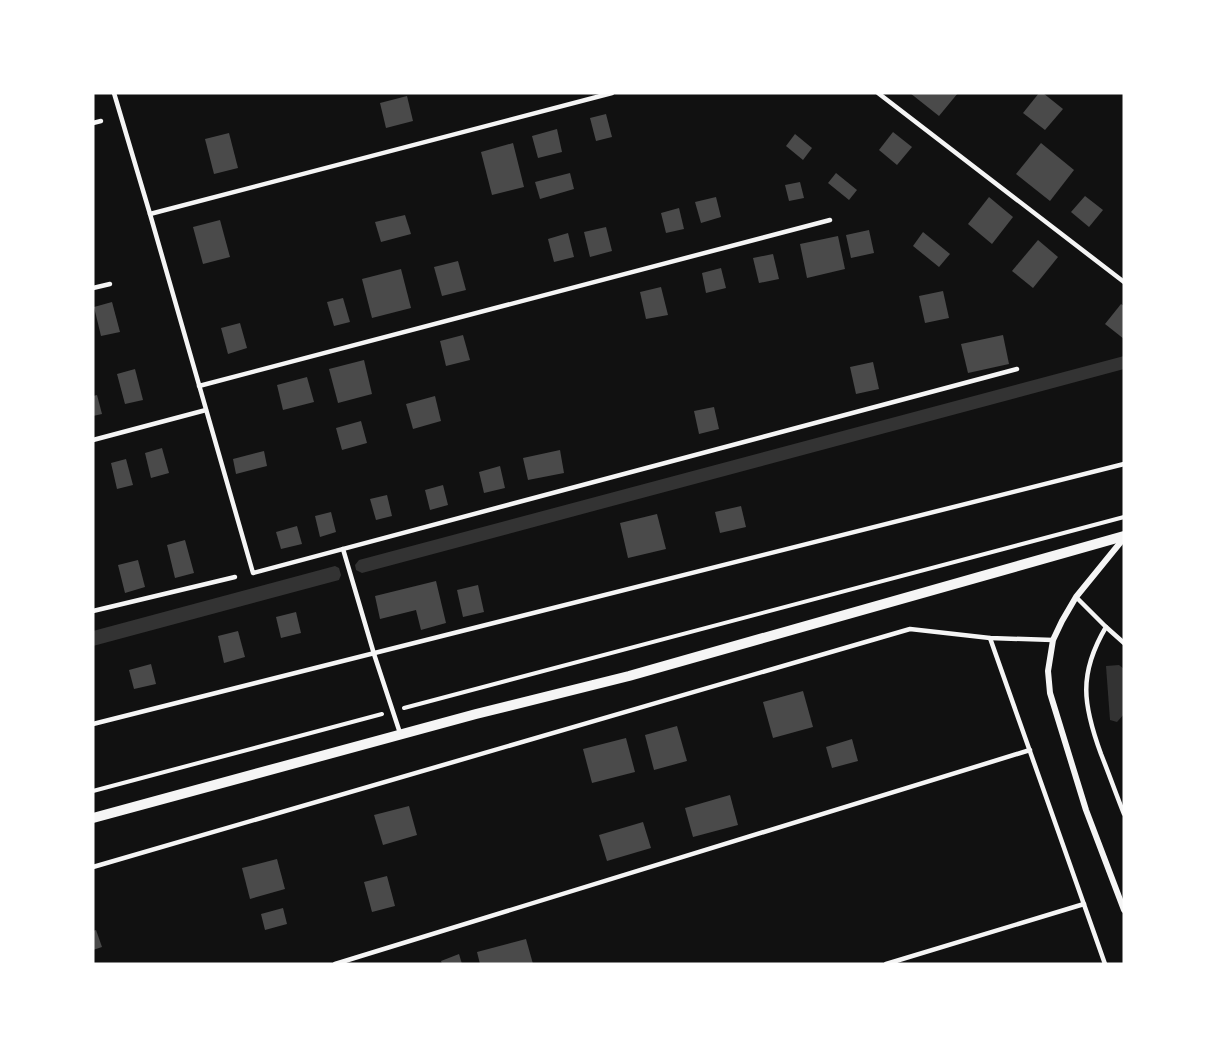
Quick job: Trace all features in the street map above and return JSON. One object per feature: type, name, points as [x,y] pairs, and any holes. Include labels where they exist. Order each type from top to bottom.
[{"type":"street","points":[[1124,537],[1076,597],[1062,621],[1053,640],[1048,671],[1050,693],[1086,810],[1124,910]]},
{"type":"street","points":[[93,818],[476,714],[641,672],[1124,537]]},
{"type":"lane","points":[[114,93],[253,573],[1017,369]]},
{"type":"lane","points":[[150,214],[612,93]]},
{"type":"lane","points":[[878,93],[1124,282]]},
{"type":"lane","points":[[93,123],[101,121]]},
{"type":"lane","points":[[199,386],[830,220]]},
{"type":"lane","points":[[93,288],[110,284]]},
{"type":"lane","points":[[93,440],[206,410]]},
{"type":"lane","points":[[93,724],[1124,464]]},
{"type":"lane","points":[[344,549],[374,654],[401,734]]},
{"type":"lane","points":[[93,611],[235,578]]},
{"type":"lane","points":[[1076,597],[1124,643]]},
{"type":"lane","points":[[1106,627],[1089,663],[1086,707],[1091,728],[1124,814]]},
{"type":"lane","points":[[93,867],[910,629],[990,638],[1053,640]]},
{"type":"lane","points":[[990,638],[1105,964]]},
{"type":"lane","points":[[335,964],[1030,750]]},
{"type":"lane","points":[[886,964],[1084,904]]},
{"type":"path","points":[[93,791],[1124,517]]},
{"type":"shaded area","points":[[1124,356],[1124,369],[362,573],[356,570],[355,565],[359,560]]},
{"type":"shaded area","points":[[335,566],[339,568],[341,575],[339,580],[93,646],[93,631]]},
{"type":"shaded area","points":[[1119,665],[1124,669],[1124,714],[1117,722],[1110,720],[1106,666]]},
{"type":"building","points":[[910,93],[958,93],[939,116]]},
{"type":"building","points":[[1039,93],[1043,93],[1063,109],[1045,130],[1023,113]]},
{"type":"building","points":[[407,96],[413,121],[386,128],[380,103]]},
{"type":"building","points":[[606,114],[612,137],[596,141],[590,118]]},
{"type":"building","points":[[557,129],[562,152],[538,158],[532,136]]},
{"type":"building","points":[[893,132],[912,147],[897,165],[879,150]]},
{"type":"building","points":[[229,133],[238,168],[214,174],[205,139]]},
{"type":"building","points":[[795,134],[812,148],[803,160],[786,146]]},
{"type":"building","points":[[513,143],[524,187],[492,195],[481,152]]},
{"type":"building","points":[[1041,143],[1074,170],[1050,201],[1016,174]]},
{"type":"building","points":[[570,173],[574,189],[540,199],[535,182]]},
{"type":"building","points":[[836,173],[857,190],[849,200],[828,183]]},
{"type":"building","points":[[800,182],[804,198],[789,201],[785,185]]},
{"type":"building","points":[[1085,196],[1103,210],[1089,227],[1071,212]]},
{"type":"building","points":[[716,197],[721,217],[701,223],[695,202]]},
{"type":"building","points":[[989,197],[1013,217],[992,244],[968,224]]},
{"type":"building","points":[[679,208],[684,229],[666,233],[661,213]]},
{"type":"building","points":[[405,215],[411,234],[381,242],[375,222]]},
{"type":"building","points":[[220,220],[230,257],[203,264],[193,227]]},
{"type":"building","points":[[606,227],[612,251],[590,257],[584,232]]},
{"type":"building","points":[[869,230],[874,253],[851,258],[846,235]]},
{"type":"building","points":[[923,232],[950,254],[939,267],[913,246]]},
{"type":"building","points":[[568,233],[574,257],[554,262],[548,239]]},
{"type":"building","points":[[838,236],[845,269],[807,278],[800,244]]},
{"type":"building","points":[[1038,240],[1058,257],[1033,288],[1012,271]]},
{"type":"building","points":[[773,254],[779,279],[759,283],[753,258]]},
{"type":"building","points":[[458,261],[466,290],[442,296],[434,267]]},
{"type":"building","points":[[721,268],[726,288],[706,293],[702,273]]},
{"type":"building","points":[[401,269],[411,308],[372,318],[362,279]]},
{"type":"building","points":[[661,287],[668,315],[646,319],[640,292]]},
{"type":"building","points":[[943,291],[949,318],[925,323],[919,296]]},
{"type":"building","points":[[343,298],[350,322],[334,326],[327,302]]},
{"type":"building","points":[[112,302],[120,332],[101,336],[94,307]]},
{"type":"building","points":[[1121,304],[1124,306],[1124,339],[1105,324]]},
{"type":"building","points":[[240,323],[247,348],[228,354],[221,328]]},
{"type":"building","points":[[463,335],[470,360],[446,366],[440,341]]},
{"type":"building","points":[[1003,335],[1009,364],[968,373],[961,344]]},
{"type":"building","points":[[364,360],[372,394],[338,403],[329,369]]},
{"type":"building","points":[[873,362],[879,389],[856,394],[850,367]]},
{"type":"building","points":[[135,369],[143,400],[125,404],[117,374]]},
{"type":"building","points":[[307,377],[314,402],[283,410],[277,385]]},
{"type":"building","points":[[97,395],[102,414],[93,416],[93,396]]},
{"type":"building","points":[[435,396],[441,421],[413,429],[406,404]]},
{"type":"building","points":[[714,407],[719,429],[699,434],[694,411]]},
{"type":"building","points":[[361,421],[367,443],[342,450],[336,428]]},
{"type":"building","points":[[162,448],[169,473],[151,478],[145,453]]},
{"type":"building","points":[[560,450],[564,473],[528,480],[523,458]]},
{"type":"building","points":[[264,451],[267,466],[236,474],[233,459]]},
{"type":"building","points":[[126,459],[133,485],[117,489],[111,463]]},
{"type":"building","points":[[500,466],[505,488],[484,493],[479,472]]},
{"type":"building","points":[[443,485],[448,505],[430,510],[425,490]]},
{"type":"building","points":[[387,495],[392,516],[376,520],[370,499]]},
{"type":"building","points":[[741,506],[746,527],[720,533],[715,512]]},
{"type":"building","points":[[331,512],[336,532],[320,537],[315,516]]},
{"type":"building","points":[[657,514],[666,549],[628,558],[620,523]]},
{"type":"building","points":[[297,526],[302,544],[281,549],[276,532]]},
{"type":"building","points":[[185,540],[194,573],[175,578],[167,545]]},
{"type":"building","points":[[138,560],[145,587],[125,593],[118,565]]},
{"type":"building","points":[[436,581],[446,623],[421,630],[416,610],[380,619],[375,596]]},
{"type":"building","points":[[478,585],[484,612],[463,617],[457,590]]},
{"type":"building","points":[[296,612],[301,633],[281,638],[276,617]]},
{"type":"building","points":[[238,631],[245,657],[224,663],[218,636]]},
{"type":"building","points":[[151,664],[156,684],[134,689],[129,670]]},
{"type":"building","points":[[803,691],[813,727],[773,738],[763,702]]},
{"type":"building","points":[[677,726],[687,761],[654,770],[645,735]]},
{"type":"building","points":[[626,738],[635,772],[592,783],[583,749]]},
{"type":"building","points":[[852,739],[858,761],[832,768],[826,747]]},
{"type":"building","points":[[730,795],[738,825],[693,837],[685,808]]},
{"type":"building","points":[[409,806],[417,835],[383,845],[374,815]]},
{"type":"building","points":[[643,822],[651,848],[607,861],[599,835]]},
{"type":"building","points":[[277,859],[285,889],[250,899],[242,868]]},
{"type":"building","points":[[387,876],[395,906],[372,912],[364,882]]},
{"type":"building","points":[[283,908],[287,924],[265,930],[261,914]]},
{"type":"building","points":[[96,930],[102,947],[93,950],[93,931]]},
{"type":"building","points":[[526,939],[533,964],[480,964],[477,952]]},
{"type":"building","points":[[459,954],[462,964],[442,964],[441,961]]}]
